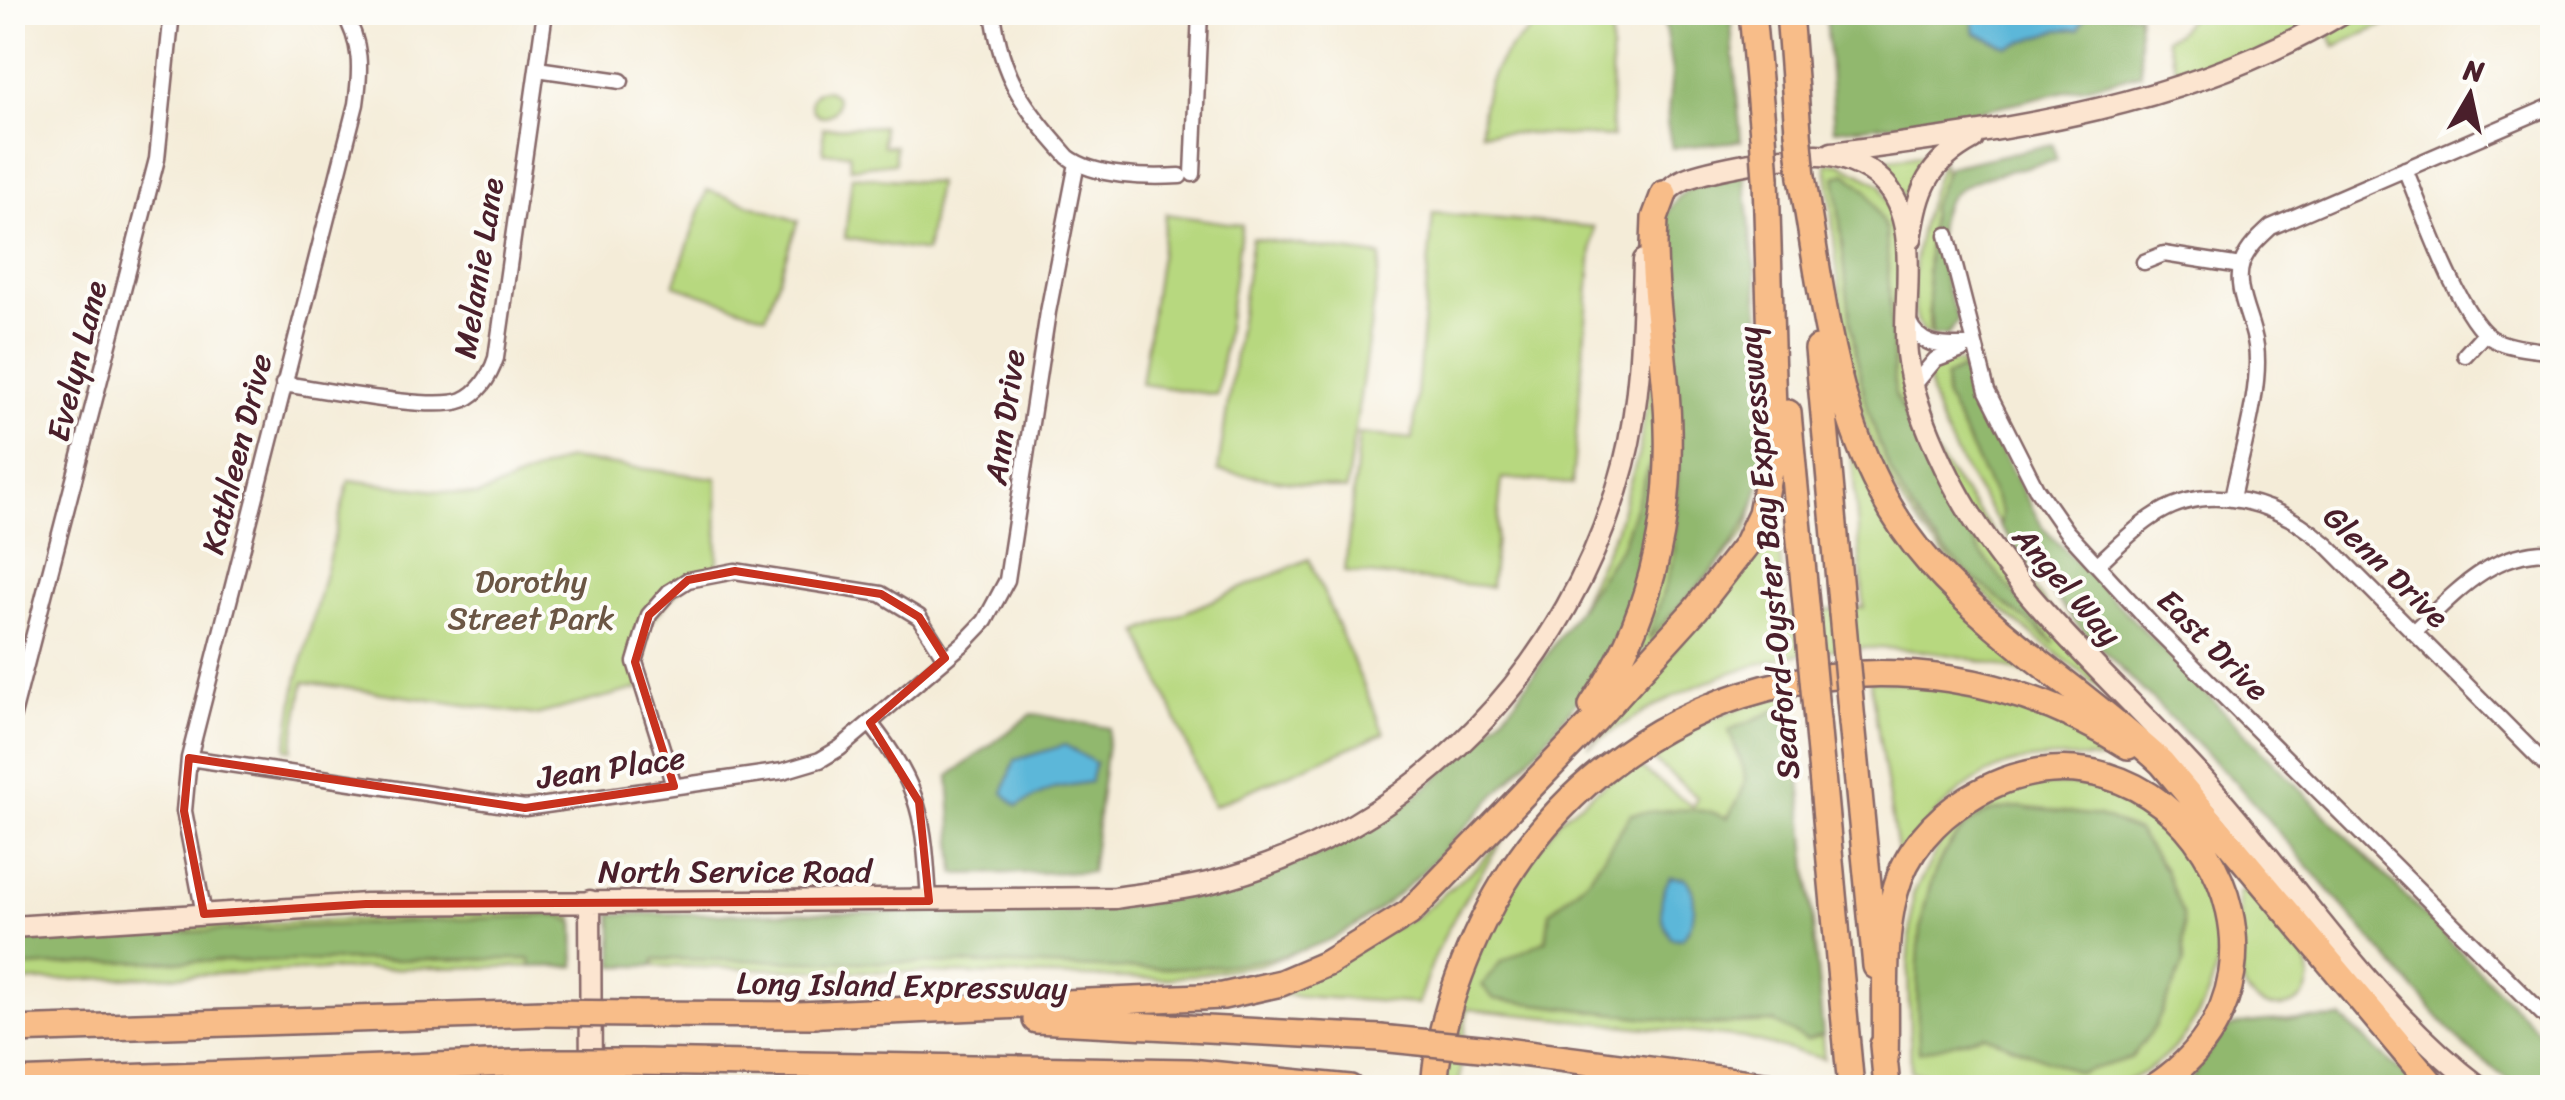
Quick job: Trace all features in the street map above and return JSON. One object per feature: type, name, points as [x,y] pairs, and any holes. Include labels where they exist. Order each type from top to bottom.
[{"type":"highway","name":"Seaford-Oyster Bay Expressway","points":[[1752,12],[1851,1088]]},
{"type":"highway","name":"Seaford-Oyster Bay Expressway","points":[[1788,12],[1887,1088]]},
{"type":"highway","points":[[1802,177],[1840,387],[1853,432],[1882,498],[1923,554],[1968,600],[2116,719],[2201,806],[2435,1088]]},
{"type":"highway","points":[[800,1015],[1224,996],[1280,983],[1372,940],[1408,912],[1696,609],[1746,544],[1761,513],[1774,444],[1766,179]]},
{"type":"highway","points":[[1491,828],[1607,684],[1641,610],[1655,566],[1668,473],[1654,261],[1655,218],[1664,194]]},
{"type":"highway","points":[[1434,1088],[1449,1004],[1468,953],[1493,900],[1524,852],[1559,810],[1648,737],[1747,693],[1817,676],[1874,672],[1925,673],[1984,683],[2086,721],[2126,744],[2201,806]]},
{"type":"highway","points":[[1885,1059],[1895,891],[1913,849],[1945,813],[1987,787],[2034,772],[2077,771],[2122,781],[2166,805],[2200,840],[2222,881],[2233,926],[2231,970],[2222,1006],[2206,1038],[2181,1070],[2153,1088]]},
{"type":"highway","name":"Long Island Expressway","points":[[12,1029],[542,1014],[800,1015],[1122,1023],[1380,1038],[1788,1088]]},
{"type":"highway","points":[[12,1084],[60,1079],[544,1062],[640,1062],[944,1064],[1252,1075],[1350,1088]]},
{"type":"highway","points":[[944,1064],[1011,1088]]},
{"type":"main road","points":[[1820,155],[1984,133],[2125,105],[2182,86],[2344,12]]},
{"type":"main road","points":[[1905,281],[1914,220],[1930,170],[1950,152],[1984,133]]},
{"type":"main road","name":"Angel Way","points":[[1664,194],[1683,180],[1710,172],[1820,155],[1858,164],[1891,190],[1903,217],[1906,315],[1914,385],[1944,467],[1966,509],[2022,587],[2222,799],[2380,992],[2420,1035],[2480,1088]]},
{"type":"main road","name":"North Service Road","points":[[12,927],[366,904],[1115,898],[1216,881],[1288,856],[1352,825],[1428,772],[1515,686],[1584,576],[1625,462],[1636,402],[1645,250],[1651,216],[1664,194]]},
{"type":"main road","points":[[590,901],[592,1088]]},
{"type":"street","name":"Evelyn Lane","points":[[12,719],[157,160],[172,12]]},
{"type":"street","name":"Kathleen Drive","points":[[204,914],[184,811],[189,758],[361,70],[358,44],[343,12]]},
{"type":"street","name":"Melanie Lane","points":[[284,384],[441,404],[473,394],[487,381],[496,358],[544,12]]},
{"type":"street","points":[[993,12],[1009,80],[1024,108],[1076,163],[1130,175],[1187,175],[1200,12]]},
{"type":"street","points":[[537,69],[622,80]]},
{"type":"street","points":[[2232,499],[2257,348],[2243,302],[2241,266],[2255,242],[2271,227],[2552,106]]},
{"type":"street","name":"Ann Drive","points":[[946,658],[985,621],[1012,563],[1048,312],[1076,163]]},
{"type":"street","points":[[2405,169],[2454,282],[2485,333],[2496,342],[2552,352]]},
{"type":"street","name":"East Drive","points":[[1947,235],[1972,346],[2006,434],[2066,531],[2154,626],[2552,1022]]},
{"type":"street","points":[[2144,262],[2164,254],[2241,266]]},
{"type":"street","points":[[1906,315],[1915,336],[1929,344],[1972,346]]},
{"type":"street","points":[[2465,355],[2485,333]]},
{"type":"street","points":[[1914,385],[1935,360],[1972,346]]},
{"type":"street","name":"Glenn Drive","points":[[2098,564],[2152,518],[2193,500],[2232,499],[2302,523],[2552,770]]},
{"type":"street","points":[[2414,632],[2469,580],[2497,561],[2524,552],[2552,552]]},
{"type":"street","points":[[674,786],[635,662],[649,615],[669,592],[688,580],[734,571],[881,594],[919,618],[946,658]]},
{"type":"street","name":"Jean Place","points":[[189,758],[525,808],[783,771],[820,760],[946,658]]},
{"type":"street","points":[[870,723],[904,768],[919,802],[929,900]]},
{"type":"highlighted area","points":[[735,571],[881,594],[919,617],[945,658],[870,723],[919,802],[929,901],[366,904],[204,914],[184,811],[189,758],[525,808],[674,786],[635,662],[649,615],[688,580]]},
{"type":"green space","points":[[1557,13],[1611,13],[1612,137],[1481,132],[1486,92],[1500,61],[1524,36]]},
{"type":"green space","points":[[1663,13],[1730,13],[1741,141],[1672,148],[1667,123],[1672,73]]},
{"type":"green space","points":[[1826,13],[1972,13],[1975,33],[2008,47],[2058,30],[2079,29],[2087,13],[2138,13],[2141,74],[1943,119],[1834,130]]},
{"type":"green space","points":[[2193,13],[2412,13],[2335,46],[2325,24],[2181,86],[2166,38],[2176,34]]},
{"type":"green space","points":[[824,90],[833,94],[837,103],[833,112],[824,116],[815,112],[811,103],[815,94]]},
{"type":"green space","points":[[882,126],[883,146],[895,146],[895,163],[850,168],[849,153],[823,153],[823,128]]},
{"type":"green space","points":[[2053,144],[2056,160],[1966,185],[1951,196],[1942,210],[1938,247],[1958,320],[1948,335],[1932,336],[1927,271],[1931,207],[1948,167]]},
{"type":"green space","points":[[1934,153],[1914,196],[1905,196],[1871,162]]},
{"type":"green space","points":[[1942,161],[1945,174],[1931,207],[1932,336],[1923,332],[1916,316],[1914,272],[1922,222]]},
{"type":"green space","points":[[1840,163],[1881,185],[1898,232],[1900,340],[1931,448],[2118,702],[1980,591],[1920,526],[1895,490],[1863,418],[1847,347],[1826,164]]},
{"type":"green space","points":[[1744,173],[1765,386],[1762,468],[1755,501],[1736,539],[1648,640],[1674,557],[1679,433],[1659,231],[1682,194],[1701,183]]},
{"type":"green space","points":[[1846,173],[1867,191],[1886,229],[1895,395],[1980,552],[2055,644],[1944,550],[1913,511],[1889,469],[1872,423],[1851,325],[1835,177]]},
{"type":"green space","points":[[852,176],[937,183],[926,252],[845,238]]},
{"type":"green space","points":[[707,190],[798,221],[766,316],[674,285]]},
{"type":"green space","points":[[1433,213],[1594,227],[1572,484],[1502,478],[1491,587],[1345,572],[1359,434],[1413,439]]},
{"type":"green space","points":[[1166,214],[1242,225],[1217,395],[1141,384]]},
{"type":"green space","points":[[1252,238],[1381,256],[1346,490],[1218,471]]},
{"type":"green space","points":[[1943,362],[1960,363],[1964,368],[1945,377],[1946,397],[2002,512],[2001,527],[1955,452],[1935,408],[1930,373]]},
{"type":"green space","points":[[1964,368],[1970,394],[2043,528],[2552,1045],[2552,1087],[2517,1087],[2462,1044],[2236,783],[2078,626],[2000,527],[2002,512],[1946,397],[1945,377]]},
{"type":"green space","points":[[1651,381],[1659,453],[1645,557],[1651,463],[1622,545],[1568,629],[1615,531],[1638,456]]},
{"type":"green space","points":[[1679,433],[1674,557],[1650,638],[1728,549],[1755,502],[1746,532],[1651,645],[1629,659]]},
{"type":"green space","points":[[1851,444],[1889,517],[2044,679],[1980,661],[1920,651],[1863,648],[1807,653],[1753,665],[1699,685],[1644,712],[1588,747],[1763,548],[1779,549],[1786,614],[1864,607]]},
{"type":"green space","points":[[1652,458],[1647,544],[1637,589],[1610,651],[1592,680],[1550,735],[1451,843],[1413,881],[1350,929],[1312,947],[1269,958],[1174,968],[655,959],[653,966],[614,966],[612,914],[1093,911],[1208,893],[1321,854],[1414,797],[1466,754],[1513,704],[1622,545]]},
{"type":"green space","name":"Dorothy Street Park","points":[[567,459],[717,478],[718,572],[688,580],[640,634],[640,688],[536,715],[304,682],[292,750],[286,749],[297,681],[349,480],[477,496]]},
{"type":"green space","points":[[1309,559],[1384,733],[1213,806],[1139,632]]},
{"type":"green space","points":[[1870,680],[1983,688],[2109,742],[2173,789],[2172,794],[2136,768],[2102,753],[2100,760],[2033,759],[2006,765],[1962,790],[1898,857]]},
{"type":"green space","points":[[1792,688],[1824,1059],[1743,1038],[1467,1009],[1459,1087],[1444,1088],[1452,1019],[1497,906],[1561,818],[1628,766],[1641,768],[1693,807],[1698,798],[1651,758],[1649,749],[1660,738]]},
{"type":"green space","points":[[1793,703],[1823,1035],[1806,1040],[1773,1022],[1706,1025],[1494,999],[1482,985],[1501,962],[1546,940],[1550,912],[1590,877],[1631,814],[1693,810],[1727,818],[1745,783],[1729,730]]},
{"type":"green space","points":[[1032,714],[1109,728],[1091,872],[955,874],[949,776]],"holes":[[[1095,763],[1090,782],[1054,788],[1017,806]]]},
{"type":"green space","points":[[2103,784],[2176,827],[2201,857],[2216,891],[2220,929],[2216,967],[2204,1003],[2184,1036],[2157,1063],[2124,1082],[2102,1087],[2019,1087],[1911,1072],[1908,972],[1913,894],[1953,821],[2015,785]]},
{"type":"green space","points":[[2019,807],[2099,816],[2137,831],[2165,870],[2183,915],[2184,963],[2155,1027],[2131,1058],[2079,1073],[1984,1035],[1919,1052],[1918,954],[1930,885],[1943,854],[1963,829],[1989,812]]},
{"type":"green space","points":[[1513,826],[1446,933],[1418,1004],[1254,993],[1416,917],[1478,865]]},
{"type":"green space","points":[[2248,889],[2279,918],[2305,958],[2309,984],[2298,1002],[2289,1006],[2258,1002],[2244,986],[2238,893]]},
{"type":"green space","points":[[556,910],[574,917],[575,966],[351,969],[13,982],[13,934]]},
{"type":"green space","points":[[560,915],[574,923],[575,966],[531,967],[530,959],[111,962],[13,968],[13,940]]},
{"type":"green space","points":[[1292,954],[1259,965],[1165,979],[654,966],[654,959]]},
{"type":"green space","points":[[2341,1018],[2418,1087],[2185,1088],[2215,1043],[2233,1026]]},
{"type":"water","points":[[1972,12],[2087,13],[2079,29],[2058,30],[2008,47],[1975,33]]},
{"type":"water","points":[[1065,745],[1095,763],[1090,782],[1054,788],[1017,806],[1003,793],[1015,760]]},
{"type":"water","points":[[1670,877],[1685,878],[1694,901],[1693,917],[1682,939],[1671,938],[1662,915],[1663,892]]}]
